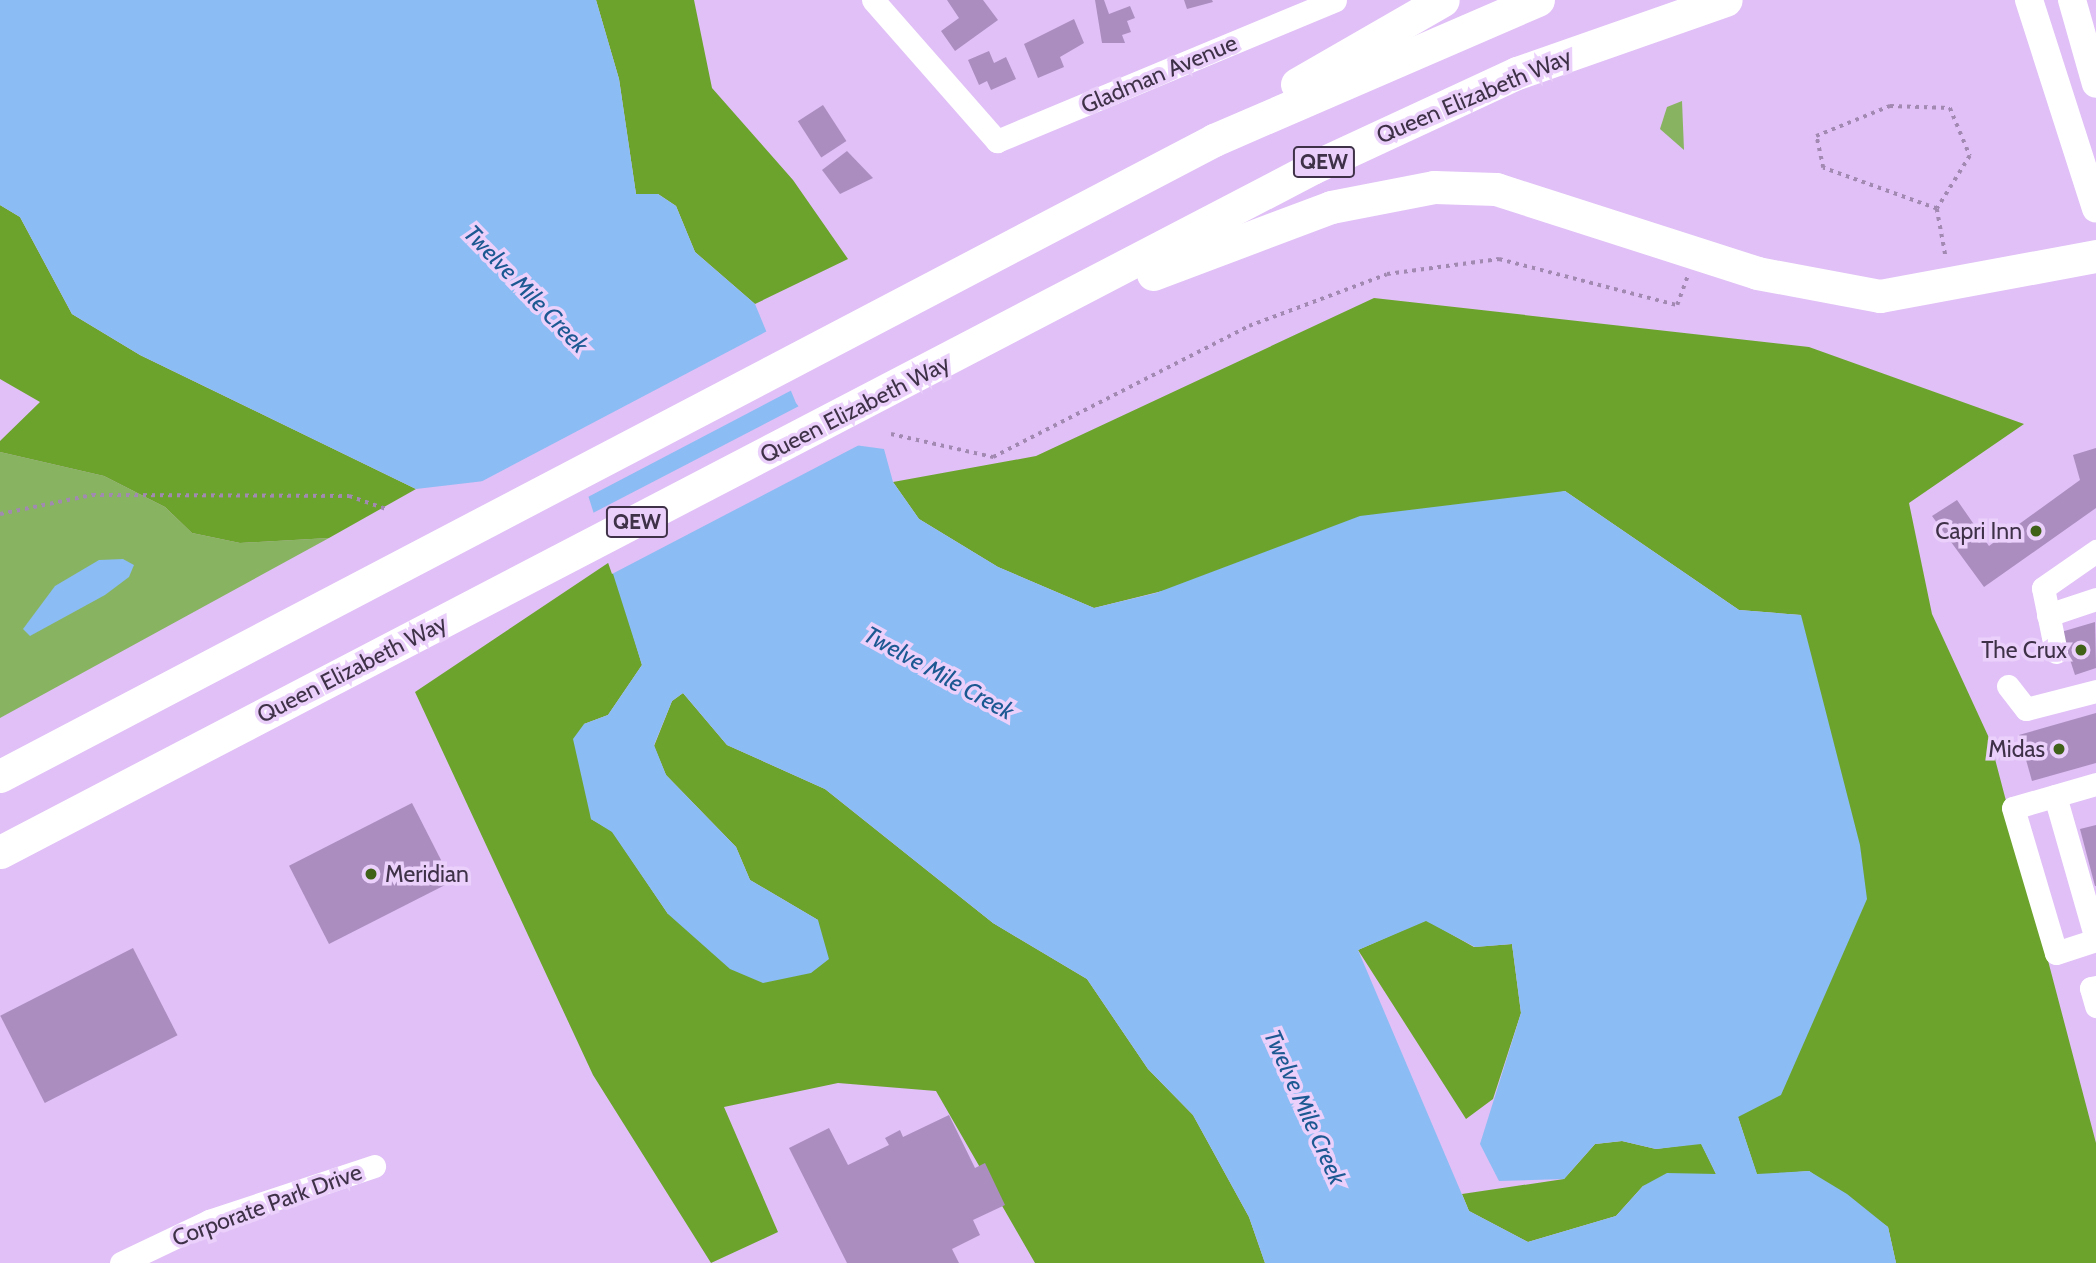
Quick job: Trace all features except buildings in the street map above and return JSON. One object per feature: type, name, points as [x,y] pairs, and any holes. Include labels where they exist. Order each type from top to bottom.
[{"type":"highway","points":[[1214,140],[1311,75],[1443,0]]},
{"type":"highway","points":[[0,776],[302,614],[1214,140],[1538,0]]},
{"type":"highway","name":"Queen Elizabeth Way","points":[[0,852],[941,365],[1312,168],[1517,73],[1726,0]]},
{"type":"highway","points":[[941,365],[1243,236],[1331,206],[1434,187],[1496,189],[1696,251],[1757,273],[1880,296],[2096,256]]},
{"type":"main road","points":[[2029,0],[2046,61],[2096,209]]},
{"type":"main road","points":[[2071,0],[2096,84]]},
{"type":"street","name":"Gladman Avenue","points":[[873,0],[997,141],[1335,0]]},
{"type":"street","points":[[2056,652],[2043,588],[2096,551]]},
{"type":"street","points":[[2048,615],[2096,599]]},
{"type":"street","points":[[2008,686],[2026,709],[2096,691]]},
{"type":"street","points":[[2055,796],[2096,940],[2056,953],[2013,808],[2096,784]]},
{"type":"street","points":[[2096,987],[2091,988],[2096,1006]]},
{"type":"street","name":"Corporate Park Drive","points":[[121,1263],[209,1221],[374,1166]]},
{"type":"path","points":[[1937,209],[1823,168],[1816,136],[1890,106],[1950,108],[1970,156],[1937,209],[1951,284]]},
{"type":"path","points":[[891,434],[993,457],[1249,326],[1387,274],[1499,259],[1677,305],[1696,251]]},
{"type":"path","points":[[0,514],[92,495],[349,496],[389,510]]},
{"type":"green space","points":[[596,0],[694,0],[712,88],[793,180],[848,259],[755,304],[695,252],[676,206],[658,194],[636,194],[619,79]]},
{"type":"green space","points":[[1682,101],[1684,150],[1660,129],[1667,107]]},
{"type":"green space","points":[[0,205],[20,217],[72,314],[140,355],[416,489],[329,538],[240,543],[192,533],[165,507],[104,476],[0,452],[0,441],[40,402],[0,379]]},
{"type":"green space","points":[[1374,298],[1809,347],[2024,424],[1909,503],[1932,614],[1990,740],[2096,1143],[2096,1263],[1896,1263],[1888,1227],[1809,1171],[1757,1175],[1738,1117],[1801,615],[1739,610],[1565,491],[1094,608],[998,567],[919,519],[893,482],[1036,456]]},
{"type":"green space","points":[[0,452],[104,476],[165,507],[192,533],[240,543],[329,538],[0,718]]},
{"type":"green space","points":[[611,561],[642,665],[608,715],[584,724],[591,819],[612,831],[668,914],[818,920],[750,880],[736,847],[666,775],[654,746],[672,701],[683,693],[727,745],[825,789],[993,923],[1087,979],[1148,1069],[1193,1115],[1249,1217],[1265,1263],[1035,1263],[936,1091],[838,1083],[724,1107],[778,1232],[711,1263],[593,1075],[415,692]]},
{"type":"green space","points":[[1426,920],[1474,947],[1512,944],[1521,1013],[1493,1099],[1466,1119],[1358,950]]},
{"type":"green space","points":[[1622,1141],[1656,1149],[1701,1143],[1716,1174],[1643,1186],[1616,1216],[1528,1242],[1469,1211],[1462,1194],[1564,1179],[1595,1144]]},
{"type":"water","name":"Twelve Mile Creek","points":[[0,0],[596,0],[619,79],[636,194],[658,194],[676,206],[695,252],[755,304],[796,403],[825,441],[884,449],[893,482],[919,519],[998,567],[1094,608],[1156,593],[1360,516],[1565,491],[1739,610],[1801,615],[1860,845],[1867,899],[1781,1095],[1738,1117],[1757,1174],[1809,1171],[1847,1194],[1888,1227],[1896,1263],[1265,1263],[1249,1217],[1193,1115],[1148,1069],[1087,979],[993,923],[825,789],[727,745],[683,693],[672,701],[654,745],[666,775],[736,847],[750,880],[818,920],[829,959],[811,973],[763,983],[730,969],[668,914],[612,832],[591,819],[573,739],[584,724],[608,715],[642,665],[580,470],[416,489],[140,355],[72,314],[20,217],[0,205]],"holes":[[[1426,921],[1475,947],[1512,944],[1521,1013],[1480,1144],[1499,1181],[1564,1179],[1595,1144],[1622,1141],[1656,1149],[1701,1144],[1716,1174],[1667,1173],[1643,1186],[1616,1216],[1528,1242],[1469,1211],[1358,950]]]},
{"type":"water","points":[[123,559],[134,565],[129,577],[105,595],[30,636],[23,629],[55,586],[99,560]]},
{"type":"pier","points":[[769,330],[794,389],[586,498],[577,474],[473,486]]},
{"type":"pier","points":[[801,405],[827,438],[863,443],[612,574],[591,514]]},
{"type":"place","name":"Capri Inn","points":[[2036,531]]},
{"type":"place","name":"The Crux","points":[[2081,650]]},
{"type":"place","name":"Midas","points":[[2059,749]]},
{"type":"place","name":"Meridian","points":[[371,874]]}]
